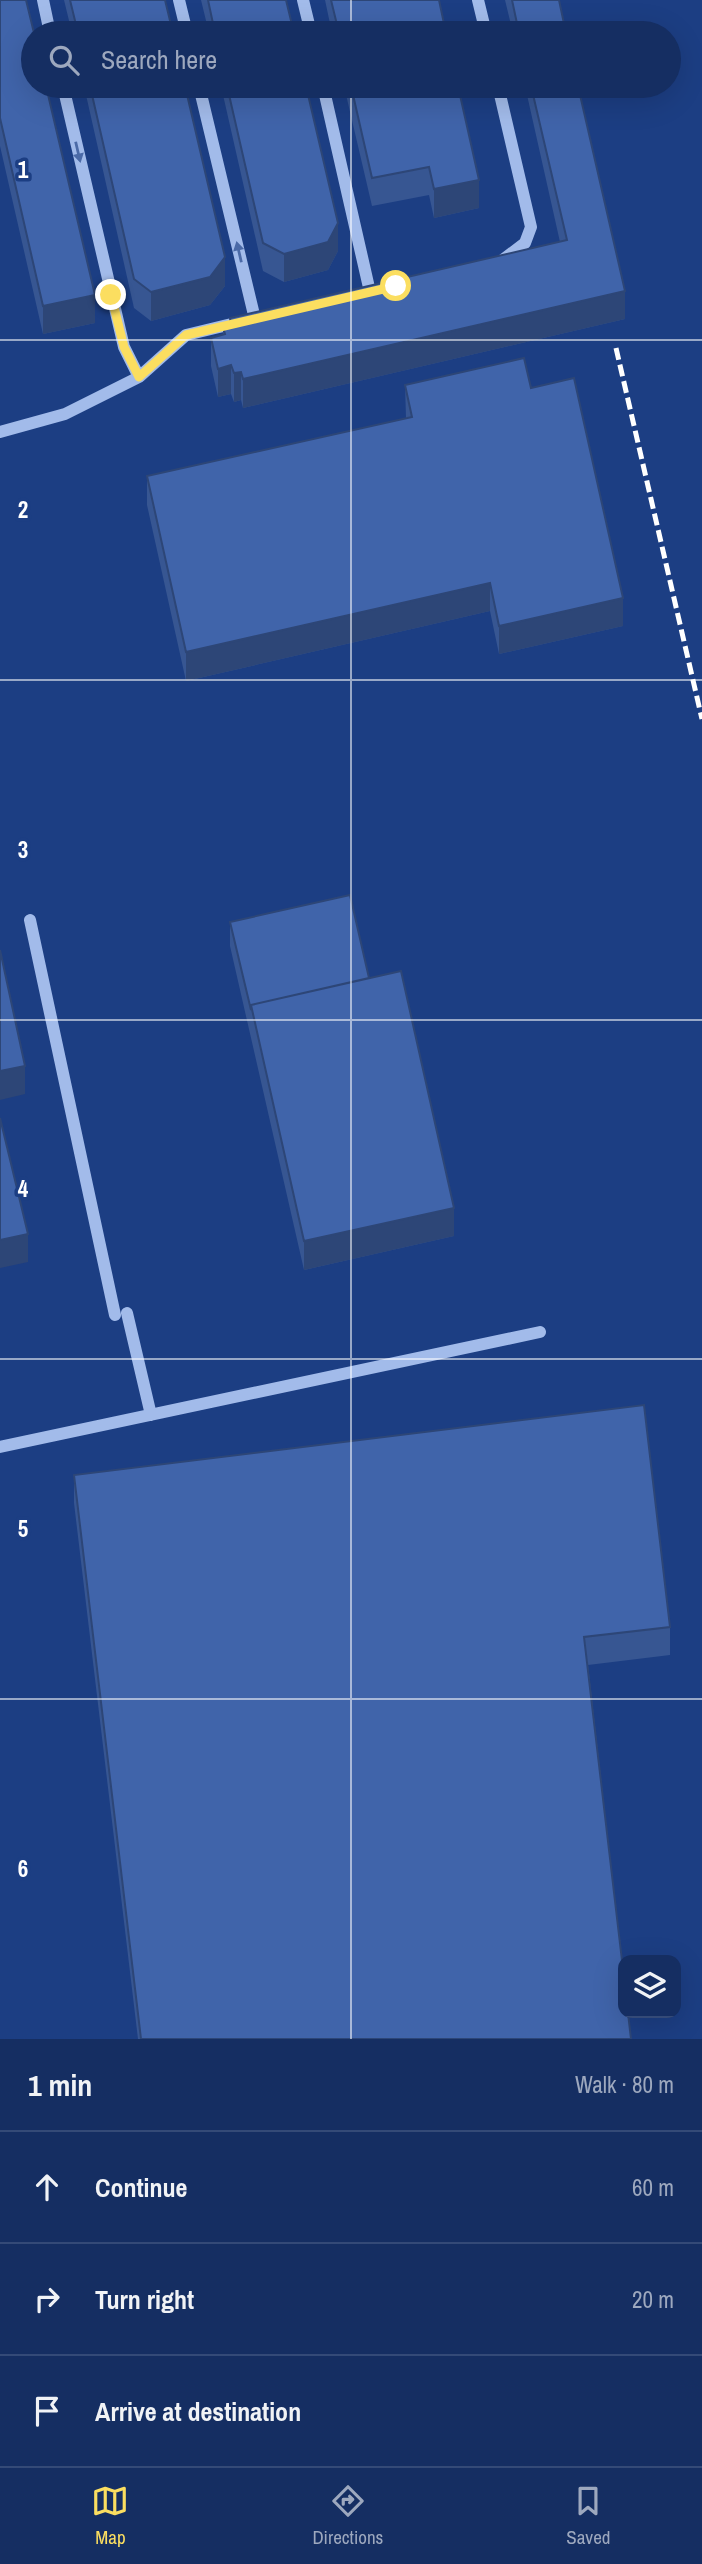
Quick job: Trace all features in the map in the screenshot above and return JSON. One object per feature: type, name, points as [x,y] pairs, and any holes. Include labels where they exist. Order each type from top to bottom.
[{"type":"lane","points":[[43,0],[47,21]]},
{"type":"lane","points":[[179,0],[184,21]]},
{"type":"lane","points":[[303,0],[308,21]]},
{"type":"lane","points":[[478,0],[483,21]]},
{"type":"lane","points":[[66,98],[124,347],[139,377]]},
{"type":"lane","points":[[0,432],[65,414],[139,377],[186,335],[261,317],[202,98]]},
{"type":"lane","points":[[325,98],[363,294],[383,289]]},
{"type":"lane","points":[[489,265],[503,261],[525,243],[531,227],[501,98]]},
{"type":"lane","points":[[30,920],[121,1314],[151,1415]]},
{"type":"lane","points":[[0,1447],[540,1332]]},
{"type":"building","points":[[0,0],[26,0],[31,21],[21,21],[21,98],[49,98],[95,295],[43,306],[0,118]]},
{"type":"building","points":[[70,0],[165,0],[170,21],[75,21]]},
{"type":"building","points":[[208,0],[286,0],[291,21],[212,21]]},
{"type":"building","points":[[331,0],[439,0],[443,21],[336,21]]},
{"type":"building","points":[[512,0],[559,0],[563,21],[516,21]]},
{"type":"building","points":[[93,98],[188,98],[225,257],[210,277],[151,292],[134,279]]},
{"type":"building","points":[[230,98],[309,98],[338,223],[328,242],[284,254],[263,243]]},
{"type":"building","points":[[354,98],[461,98],[479,180],[434,189],[429,167],[372,178]]},
{"type":"building","points":[[534,98],[581,98],[625,291],[243,379],[241,372],[234,373],[231,365],[218,369],[211,338],[225,334],[223,327],[231,325],[230,318],[567,240]]},
{"type":"building","points":[[524,358],[531,388],[574,378],[623,598],[499,626],[490,583],[186,652],[147,476],[412,417],[405,385]]},
{"type":"building","points":[[350,895],[369,978],[251,1005],[251,1010],[230,922]]},
{"type":"building","points":[[0,950],[25,1066],[0,1071]]},
{"type":"building","points":[[401,971],[454,1208],[304,1241],[251,1005]]},
{"type":"building","points":[[0,1118],[28,1234],[0,1240]]},
{"type":"building","points":[[644,1405],[670,1627],[584,1637],[621,1955],[618,1955],[618,2018],[629,2018],[631,2039],[141,2039],[74,1475]]},
{"type":"railway","points":[[616,348],[702,719]]},
{"type":"route","points":[[111,295],[124,347],[139,377],[186,335],[396,286]]}]
